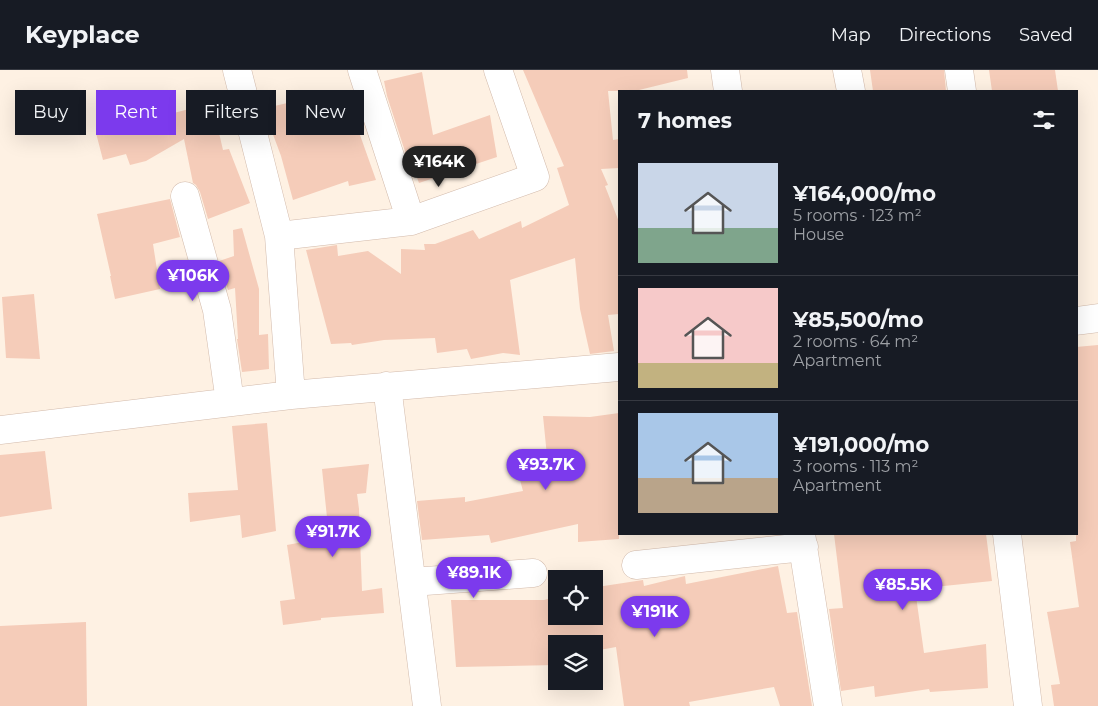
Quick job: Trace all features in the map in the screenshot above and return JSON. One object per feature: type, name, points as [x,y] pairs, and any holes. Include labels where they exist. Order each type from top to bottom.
[{"type":"street","points":[[237,70],[279,236],[291,395]]},
{"type":"street","points":[[362,70],[411,221]]},
{"type":"street","points":[[279,236],[411,221],[535,177],[498,70]]},
{"type":"street","points":[[725,70],[728,90]]},
{"type":"street","points":[[848,70],[851,90]]},
{"type":"street","points":[[959,70],[962,90]]},
{"type":"street","points":[[185,196],[217,310],[230,402]]},
{"type":"street","points":[[1078,321],[1098,318]]},
{"type":"street","points":[[0,430],[291,395],[618,367]]},
{"type":"street","points":[[387,386],[427,706]]},
{"type":"street","points":[[1007,535],[1028,706]]},
{"type":"street","points":[[636,566],[802,540],[828,706]]},
{"type":"street","points":[[412,582],[533,573]]},
{"type":"building","points":[[523,70],[687,70],[688,78],[639,90],[608,91],[613,140],[618,139],[618,168],[601,169],[608,185],[605,186],[618,219],[618,314],[608,315],[614,351],[590,354],[580,309],[575,258],[510,280],[520,355],[503,353],[471,359],[467,349],[437,353],[435,338],[384,340],[352,345],[351,343],[331,344],[306,250],[337,245],[338,256],[368,251],[401,274],[401,249],[425,250],[424,244],[435,244],[473,230],[479,239],[521,221],[522,228],[569,205],[557,168],[564,166]]},
{"type":"building","points":[[870,70],[944,70],[946,90],[873,90]]},
{"type":"building","points":[[989,70],[1055,70],[1058,90],[992,90]]},
{"type":"building","points":[[422,72],[433,135],[490,115],[497,157],[419,183],[415,172],[412,173],[384,81]]},
{"type":"building","points":[[286,103],[286,135],[360,135],[376,180],[349,186],[348,181],[293,200],[273,135],[276,135],[276,106]]},
{"type":"building","points":[[186,110],[186,135],[219,135],[223,150],[229,149],[250,203],[208,219],[200,192],[193,183],[184,139],[146,161],[130,165],[126,154],[103,160],[97,135],[176,135],[176,112]]},
{"type":"building","points":[[170,199],[180,237],[153,244],[160,289],[115,299],[97,214]]},
{"type":"building","points":[[242,228],[259,289],[259,335],[268,334],[269,369],[242,372],[237,339],[235,288],[228,290],[219,261],[234,256],[233,230]]},
{"type":"building","points":[[34,294],[40,359],[6,358],[2,297]]},
{"type":"building","points":[[1098,345],[1098,706],[1054,706],[1051,685],[1060,684],[1047,612],[1079,607],[1070,542],[1076,541],[1076,535],[1078,535],[1078,347]]},
{"type":"building","points":[[618,413],[619,539],[578,542],[578,524],[491,543],[489,535],[422,540],[417,501],[465,497],[465,502],[523,491],[520,480],[549,476],[543,416],[590,417]]},
{"type":"building","points":[[267,423],[276,531],[242,538],[240,515],[190,522],[188,493],[238,490],[232,426]]},
{"type":"building","points":[[45,451],[52,509],[0,517],[0,455]]},
{"type":"building","points":[[369,464],[366,493],[357,494],[362,591],[382,588],[384,613],[321,618],[321,620],[283,625],[280,601],[295,599],[287,545],[329,537],[322,469]]},
{"type":"building","points":[[834,535],[986,535],[992,581],[915,589],[924,653],[986,644],[988,688],[930,692],[929,689],[875,697],[874,686],[841,691],[829,609],[843,608]]},
{"type":"building","points":[[778,566],[787,613],[797,612],[812,706],[780,706],[774,687],[689,702],[690,706],[624,706],[616,647],[603,649],[603,635],[548,635],[548,665],[456,667],[451,600],[548,599],[548,625],[603,625],[603,586],[643,580],[644,586],[685,576],[686,584]]},
{"type":"building","points":[[86,622],[87,706],[0,706],[0,626]]}]
